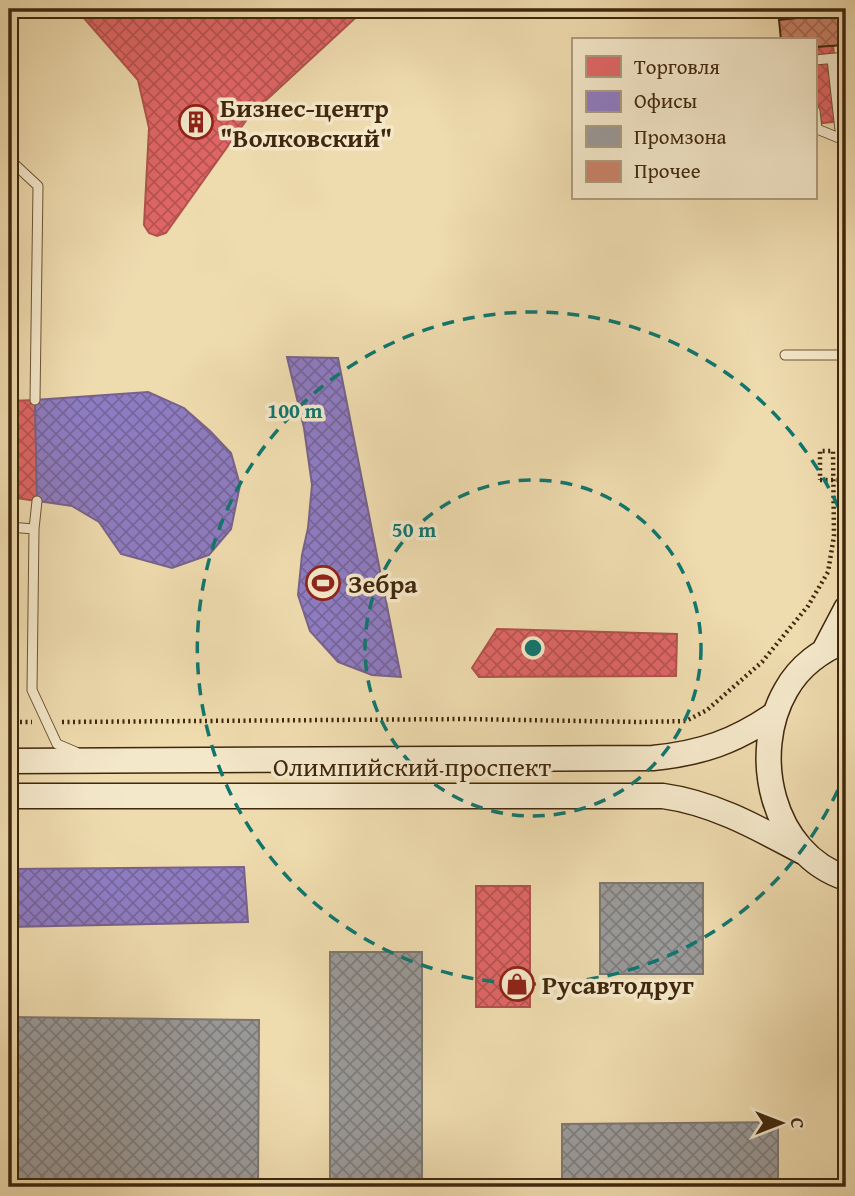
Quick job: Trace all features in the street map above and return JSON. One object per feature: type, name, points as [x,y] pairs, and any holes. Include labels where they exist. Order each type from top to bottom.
[{"type":"main road","points":[[803,852],[784,826],[770,786],[769,761],[775,714],[785,690],[797,674],[836,645],[846,609]]},
{"type":"main road","name":"Олимпийский проспект","points":[[9,761],[653,758],[725,744],[775,714]]},
{"type":"main road","name":"Олимпийский проспект","points":[[9,796],[663,796],[708,806],[771,834],[803,852],[820,866],[846,878]]},
{"type":"lane","points":[[816,60],[846,57]]},
{"type":"lane","points":[[816,129],[844,140],[832,59]]},
{"type":"lane","points":[[9,159],[38,186],[35,400]]},
{"type":"lane","points":[[785,355],[846,355]]},
{"type":"lane","points":[[37,501],[34,529],[32,690],[57,744],[97,761]]},
{"type":"lane","points":[[9,527],[34,529]]},
{"type":"path","points":[[9,722],[451,719],[686,721],[707,710],[762,662],[808,606],[828,572],[834,536],[833,451],[820,451],[820,480],[846,480]]},
{"type":"building: Торговля","name":"Бизнес-центр \"Волковский\"","points":[[76,9],[365,9],[250,115],[166,233],[157,236],[149,233],[144,225],[149,128],[138,80]]},
{"type":"building: Торговля","points":[[833,45],[841,121],[816,124],[816,47]]},
{"type":"building: Торговля","points":[[35,400],[37,501],[9,497],[9,401]]},
{"type":"building: Торговля","points":[[497,629],[677,634],[676,676],[479,677],[472,668]]},
{"type":"building: Торговля","points":[[476,886],[530,886],[530,1007],[476,1007]]},
{"type":"building: Офисы","points":[[287,357],[338,358],[401,677],[372,675],[338,662],[310,631],[298,595],[312,485],[304,428]]},
{"type":"building: Офисы","points":[[148,392],[184,408],[210,431],[231,453],[240,485],[231,529],[209,555],[172,568],[121,554],[99,522],[72,506],[37,501],[35,400]]},
{"type":"building: Офисы","points":[[244,867],[248,922],[9,927],[9,869]]},
{"type":"building: Промзона","points":[[600,883],[703,883],[703,974],[600,974]]},
{"type":"building: Промзона","points":[[330,952],[422,952],[422,1187],[330,1187]]},
{"type":"building: Промзона","points":[[9,1017],[259,1020],[258,1186],[9,1183]]},
{"type":"building: Промзона","points":[[778,1122],[778,1187],[562,1187],[562,1124]]},
{"type":"building: Прочее","points":[[842,13],[845,45],[816,47],[816,38],[781,38],[779,20]]},
{"type":"place","name":"Бизнес-центр \"Волковский\"","points":[[196,122]]},
{"type":"place","name":"Зебра","points":[[323,583]]},
{"type":"place","name":"Русавтодруг","points":[[517,984]]}]
